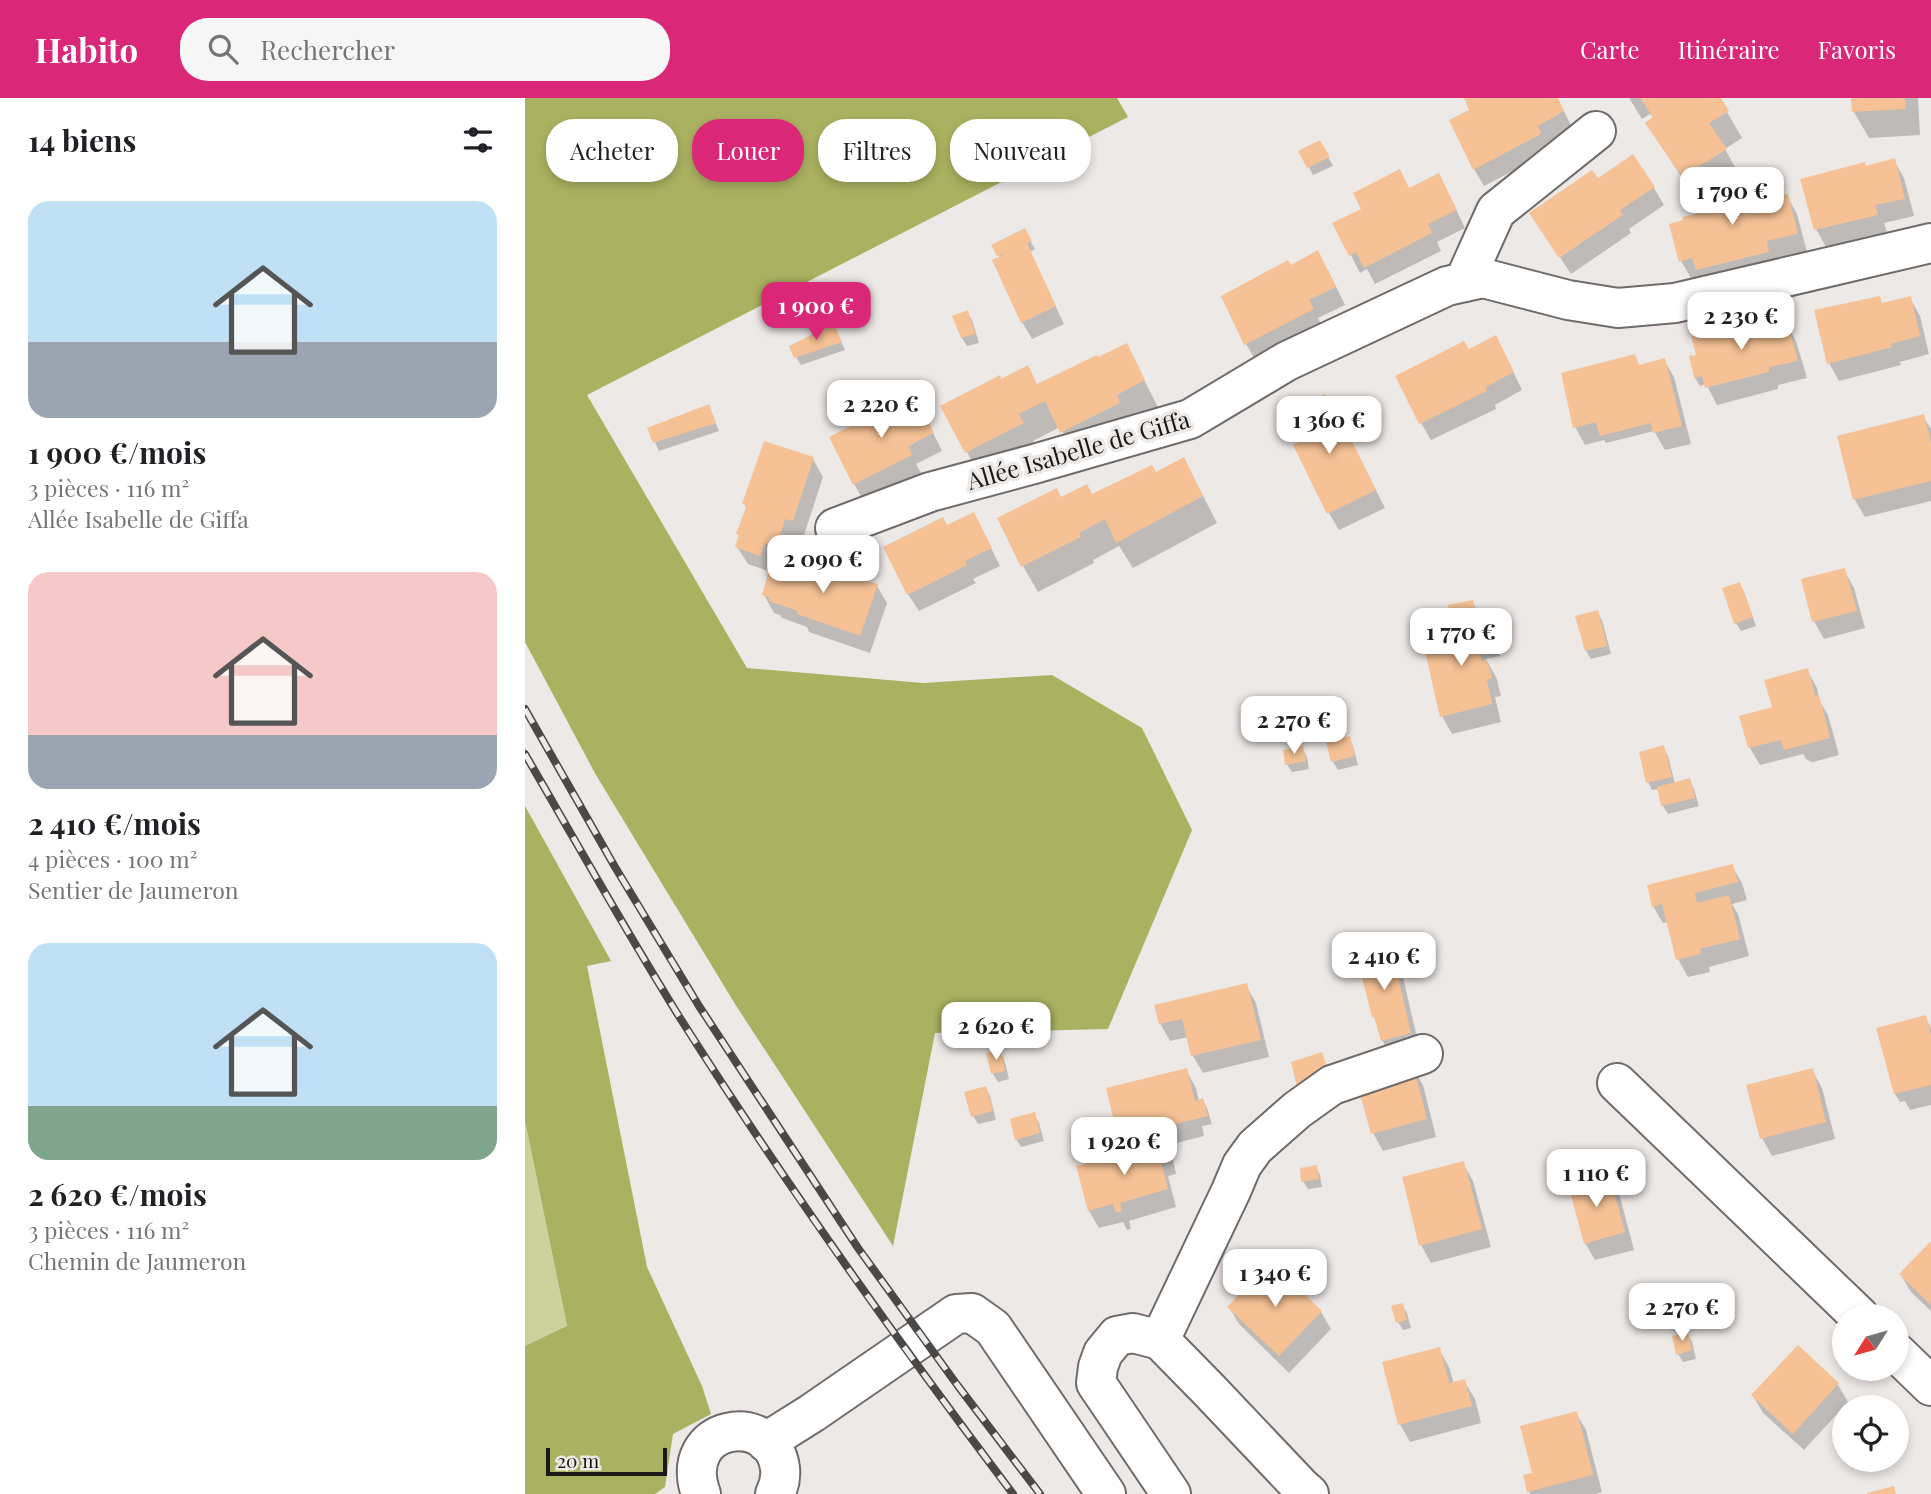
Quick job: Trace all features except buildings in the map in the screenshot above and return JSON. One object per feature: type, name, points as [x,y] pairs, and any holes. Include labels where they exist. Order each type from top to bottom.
[{"type":"street","points":[[1464,282],[1496,211],[1596,131]]},
{"type":"street","name":"Allée Isabelle de Giffa","points":[[835,528],[930,492],[1190,419],[1287,361],[1447,286],[1483,278],[1568,300],[1618,308],[1675,303],[1931,243]]},
{"type":"street","points":[[1160,1340],[1242,1165],[1255,1147],[1332,1084],[1423,1054]]},
{"type":"street","points":[[1618,1083],[1847,1304]]},
{"type":"street","points":[[766,1442],[956,1314],[972,1313],[993,1328],[1107,1494]]},
{"type":"street","points":[[1171,1494],[1096,1383],[1103,1353],[1118,1336],[1133,1333],[1160,1340],[1309,1494]]},
{"type":"street","points":[[1909,1365],[1931,1386]]},
{"type":"street","points":[[701,1494],[696,1482],[696,1469],[706,1445],[727,1432],[741,1431],[766,1442],[775,1451],[780,1476],[775,1494]]},
{"type":"green space","points":[[525,98],[1117,98],[1128,117],[1091,136],[1091,119],[950,119],[950,182],[1002,182],[587,395],[747,668],[923,683],[1052,675],[1142,728],[1192,830],[1108,1029],[935,1033],[893,1246],[735,1004],[596,775],[525,642]]},
{"type":"green space","points":[[525,806],[611,961],[587,966],[647,1267],[702,1386],[711,1414],[673,1434],[665,1487],[655,1494],[525,1494],[525,1346],[567,1326],[525,1121]]},
{"type":"green space","points":[[525,1121],[567,1327],[525,1346]]},
{"type":"railway","points":[[525,709],[615,867],[699,1006],[858,1248],[1040,1494]]},
{"type":"railway","points":[[525,754],[680,1018],[759,1140],[926,1377],[1013,1494]]}]
